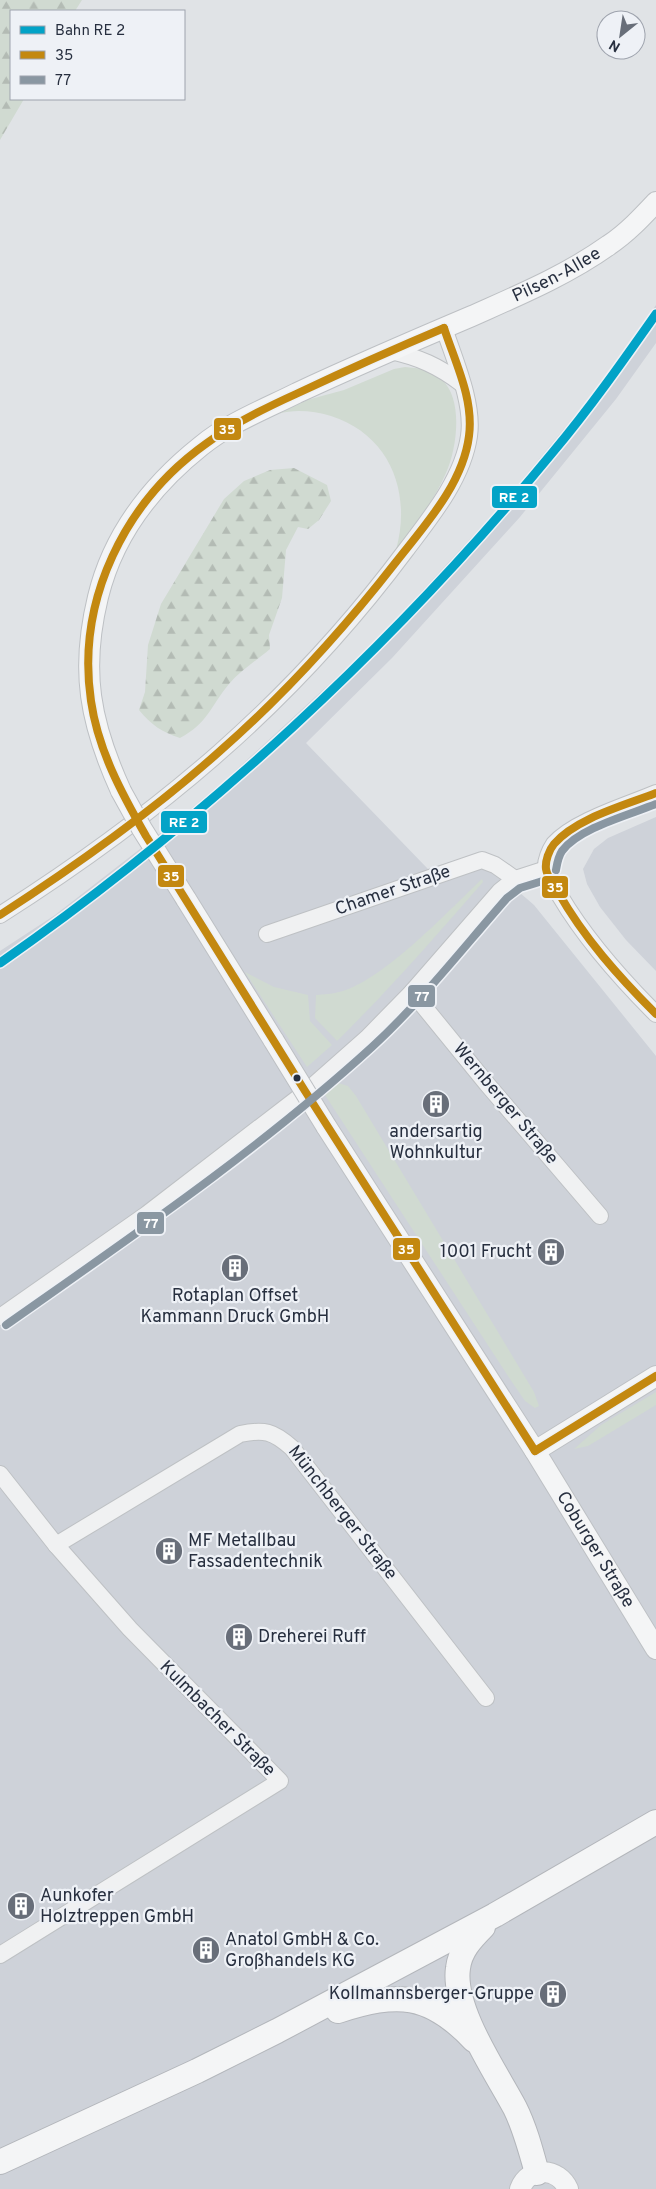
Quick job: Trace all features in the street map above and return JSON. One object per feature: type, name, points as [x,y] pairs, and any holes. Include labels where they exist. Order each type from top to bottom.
[{"type":"highway","points":[[0,2162],[197,2071],[276,2031],[495,1916],[656,1822]]},
{"type":"highway","points":[[495,1916],[470,1941],[460,1956],[457,1984],[481,2048],[515,2109],[529,2144],[529,2181]]},
{"type":"highway","points":[[276,2031],[369,2001],[384,1998],[412,2000],[431,2006],[452,2018],[481,2048]]},
{"type":"main road","name":"Pilsen-Allee","points":[[535,1451],[326,1126],[142,829],[121,791],[104,753],[91,700],[89,644],[101,583],[113,552],[130,521],[152,492],[203,444],[252,415],[390,351],[541,285],[610,244],[638,221],[656,202]]},
{"type":"main road","points":[[535,1451],[656,1376]]},
{"type":"main road","name":"Coburger Straße","points":[[535,1451],[656,1649]]},
{"type":"main road","points":[[529,2181],[547,2172],[561,2178],[568,2189]]},
{"type":"street","points":[[0,916],[95,852],[171,795],[255,721],[294,683],[350,622],[418,534],[456,474],[465,452],[469,434],[468,410],[462,384],[444,328]]},
{"type":"street","points":[[390,351],[418,357],[434,364],[462,384]]},
{"type":"street","points":[[656,793],[578,826],[562,836],[553,845],[547,857],[546,869],[565,904],[590,941],[656,1014]]},
{"type":"street","name":"Chamer Straße","points":[[268,934],[482,860],[495,865],[514,879]]},
{"type":"street","points":[[0,1317],[147,1214],[274,1117],[367,1038],[412,992],[500,891],[514,879],[546,869]]},
{"type":"street","name":"Wernberger Straße","points":[[412,992],[487,1084],[600,1216]]},
{"type":"street","name":"Münchberger Straße","points":[[56,1544],[240,1434],[253,1431],[268,1431],[279,1436],[292,1448],[486,1698]]},
{"type":"street","name":"Kulmbacher Straße","points":[[0,1474],[56,1544],[141,1642],[280,1781],[0,1955]]},
{"type":"shaded area","points":[[656,305],[656,343],[616,399],[520,517],[392,658],[306,743],[428,869],[475,854],[534,905],[656,1056],[656,2189],[0,2189],[0,951],[55,915],[176,821],[223,782],[376,641],[504,502],[599,386]]},
{"type":"shaded area","points":[[656,817],[656,971],[626,940],[600,907],[587,884],[583,869],[594,849],[608,838]]},
{"type":"green space","points":[[0,0],[82,0],[76,10],[10,10],[10,100],[23,100],[0,140]]},
{"type":"green space","points":[[405,367],[429,371],[441,379],[453,398],[456,424],[453,451],[446,473],[436,493],[396,550],[401,507],[398,487],[392,468],[382,451],[368,437],[351,425],[331,416],[304,411],[278,414],[307,400],[344,390],[394,369]]},
{"type":"green space","points":[[294,468],[327,485],[331,501],[319,520],[308,529],[298,527],[286,550],[282,598],[269,635],[270,649],[233,679],[197,726],[180,738],[168,733],[152,724],[139,710],[145,692],[148,645],[161,604],[224,499],[244,481],[270,470]]},
{"type":"green space","points":[[482,879],[483,882],[430,943],[337,1041],[315,1018],[316,995],[331,994],[356,986],[375,974],[434,926]]},
{"type":"green space","points":[[245,972],[274,987],[308,995],[310,1021],[332,1045],[307,1067]]},
{"type":"green space","points":[[338,1083],[348,1086],[356,1096],[534,1392],[539,1406],[535,1408],[525,1401],[325,1095]]},
{"type":"green space","points":[[656,1392],[656,1405],[588,1446],[574,1449],[601,1425]]},
{"type":"transit line","points":[[0,963],[76,908],[223,790],[362,661],[429,593],[553,452],[619,367],[656,314]]},
{"type":"transit line","name":"35","points":[[444,328],[333,377],[239,422],[207,443],[178,467],[152,494],[130,523],[113,556],[99,590],[91,626],[88,663],[91,701],[94,719],[105,754],[120,788],[146,836],[305,1091],[535,1451]]},
{"type":"transit line","name":"35","points":[[0,915],[141,817],[194,774],[244,729],[334,637],[430,519],[459,471],[469,436],[469,408],[466,395],[444,328]]},
{"type":"transit line","name":"35","points":[[656,793],[602,813],[575,827],[563,835],[550,849],[546,866],[551,881],[579,925],[616,971],[656,1014]]},
{"type":"transit line","name":"77","points":[[556,870],[562,851],[580,835],[605,823],[656,804]]},
{"type":"transit line","name":"77","points":[[6,1325],[194,1192],[285,1122],[390,1030],[425,993],[507,898],[520,888],[549,879]]},
{"type":"transit line","name":"35","points":[[535,1451],[656,1376]]},
{"type":"place","name":"andersartig Wohnkultur","points":[[436,1104]]},
{"type":"place","name":"1001 Frucht","points":[[551,1252]]},
{"type":"place","name":"Rotaplan Offset Kammann Druck GmbH","points":[[235,1268]]},
{"type":"place","name":"MF Metallbau Fassadentechnik","points":[[169,1551]]},
{"type":"place","name":"Dreherei Ruff","points":[[239,1637]]},
{"type":"place","name":"Aunkofer Holztreppen GmbH","points":[[21,1906]]},
{"type":"place","name":"Anatol GmbH & Co. Großhandels KG","points":[[206,1950]]},
{"type":"place","name":"Kollmannsberger-Gruppe","points":[[553,1994]]}]
